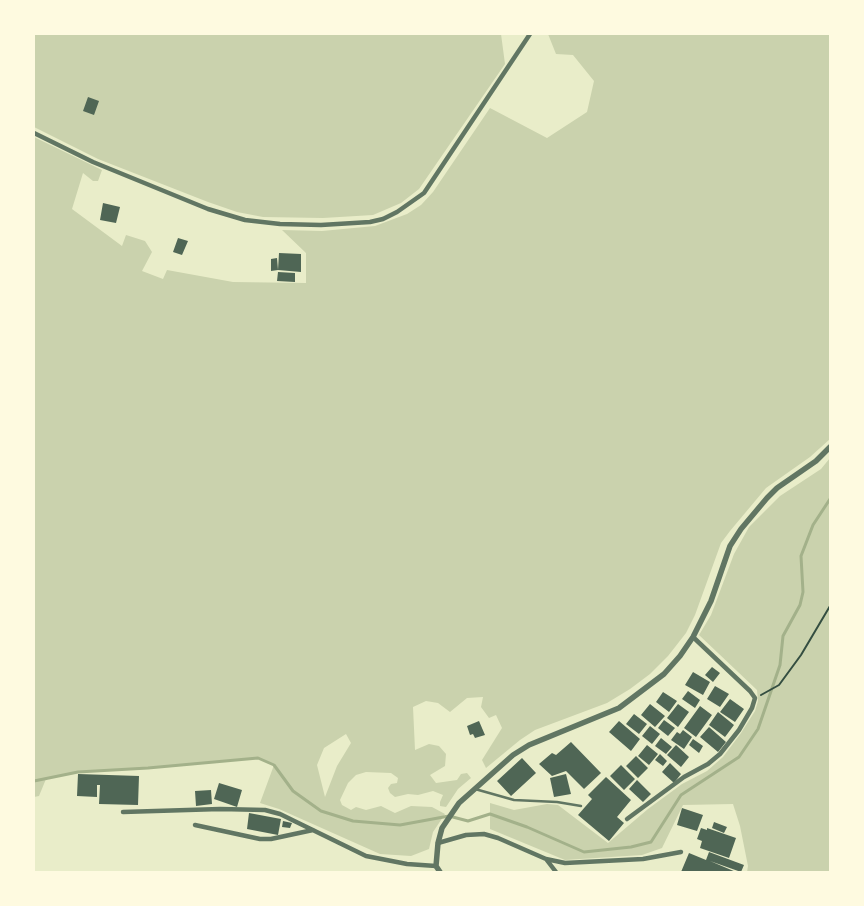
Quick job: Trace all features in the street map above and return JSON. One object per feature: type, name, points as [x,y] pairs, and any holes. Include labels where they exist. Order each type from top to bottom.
[{"type":"street","points":[[34,133],[93,162],[208,208],[245,220],[280,224],[321,225],[370,222],[383,219],[397,212],[424,193],[530,34]]},
{"type":"street","points":[[440,872],[436,866],[438,842],[442,828],[459,803],[513,755],[529,745],[619,708],[664,674],[694,637],[711,601],[730,546],[741,529],[777,488],[816,460],[830,447]]},
{"type":"street","points":[[627,819],[684,777],[714,759],[739,730],[752,708],[755,698],[750,691],[694,637]]},
{"type":"street","points":[[123,812],[265,810],[280,814],[366,856],[407,864],[436,866]]},
{"type":"street","points":[[195,825],[260,839],[271,839],[313,830]]},
{"type":"street","points":[[438,842],[466,834],[484,834],[498,838],[546,859],[565,863],[633,860],[680,852]]},
{"type":"street","points":[[546,859],[556,872]]},
{"type":"lane","points":[[474,789],[514,800],[557,802],[580,806]]},
{"type":"path","points":[[764,693],[779,686],[801,655],[830,606]]},
{"type":"green space","points":[[34,34],[501,34],[505,64],[419,189],[401,203],[373,215],[323,218],[263,217],[237,212],[208,202],[98,159],[34,127]]},
{"type":"green space","points":[[548,34],[830,34],[830,439],[810,457],[766,488],[730,531],[721,543],[695,615],[686,633],[668,656],[650,674],[630,689],[607,703],[535,730],[486,768],[482,760],[502,728],[496,715],[489,718],[481,707],[483,697],[467,698],[450,712],[438,703],[426,701],[413,707],[415,750],[429,744],[439,746],[446,754],[445,766],[430,775],[436,783],[457,780],[461,774],[467,773],[471,778],[458,789],[446,807],[440,806],[443,795],[433,791],[418,795],[408,794],[395,797],[388,788],[391,784],[397,783],[398,778],[391,773],[366,772],[356,775],[348,783],[340,800],[342,805],[351,810],[356,807],[366,810],[381,806],[395,813],[411,806],[432,807],[445,814],[433,832],[429,849],[411,856],[380,854],[279,809],[260,803],[274,765],[258,758],[78,772],[46,779],[39,796],[34,797],[34,137],[102,170],[98,181],[93,181],[83,173],[72,209],[122,246],[126,235],[145,241],[152,252],[142,271],[163,279],[167,270],[233,282],[306,283],[306,253],[282,230],[322,231],[375,226],[407,214],[421,205],[433,192],[490,108],[547,138],[587,112],[594,81],[573,55],[556,54]],"holes":[[[346,734],[351,743],[337,766],[325,797],[317,765],[324,748]]]},
{"type":"green space","points":[[830,458],[830,872],[747,872],[748,866],[740,826],[733,804],[683,805],[662,848],[642,855],[565,860],[490,829],[490,803],[514,810],[547,804],[558,805],[608,843],[648,809],[682,784],[707,771],[723,757],[755,711],[758,701],[757,690],[699,635],[711,615],[734,554],[749,527],[780,496],[821,469]]},
{"type":"building","points":[[88,97],[99,101],[94,115],[83,111]]},
{"type":"building","points":[[103,203],[120,207],[116,223],[100,220]]},
{"type":"building","points":[[178,238],[188,241],[182,255],[173,252]]},
{"type":"building","points":[[279,253],[301,254],[301,272],[278,270]]},
{"type":"building","points":[[277,258],[278,270],[271,271],[271,259]]},
{"type":"building","points":[[278,272],[295,273],[295,282],[277,281]]},
{"type":"building","points":[[712,667],[720,673],[713,682],[705,675]]},
{"type":"building","points":[[693,672],[710,682],[703,695],[685,685]]},
{"type":"building","points":[[715,686],[729,694],[720,707],[707,699]]},
{"type":"building","points":[[688,691],[700,700],[695,708],[682,699]]},
{"type":"building","points":[[663,692],[677,701],[669,712],[656,702]]},
{"type":"building","points":[[730,699],[744,709],[735,722],[720,712]]},
{"type":"building","points":[[650,704],[665,716],[655,727],[641,715]]},
{"type":"building","points":[[678,704],[689,712],[678,727],[667,718]]},
{"type":"building","points":[[700,706],[712,715],[696,737],[684,728]]},
{"type":"building","points":[[718,712],[734,725],[725,737],[709,725]]},
{"type":"building","points":[[634,714],[647,724],[639,734],[626,724]]},
{"type":"building","points":[[664,720],[675,728],[668,736],[658,728]]},
{"type":"building","points":[[479,721],[485,735],[475,738],[473,734],[470,735],[467,726]]},
{"type":"building","points":[[619,721],[640,739],[631,751],[609,732]]},
{"type":"building","points":[[650,726],[660,734],[652,744],[642,736]]},
{"type":"building","points":[[709,727],[726,742],[718,752],[700,737]]},
{"type":"building","points":[[683,730],[692,737],[684,749],[671,740],[677,732],[680,734]]},
{"type":"building","points":[[661,738],[672,747],[666,754],[655,746]]},
{"type":"building","points":[[693,739],[703,746],[699,753],[689,745]]},
{"type":"building","points":[[571,742],[601,773],[584,789],[566,771],[552,776],[539,764],[552,753],[556,755]]},
{"type":"building","points":[[647,745],[658,754],[649,765],[638,756]]},
{"type":"building","points":[[676,745],[689,757],[681,767],[667,755]]},
{"type":"building","points":[[660,754],[667,761],[663,766],[655,760]]},
{"type":"building","points":[[636,756],[648,768],[638,778],[626,766]]},
{"type":"building","points":[[522,758],[536,773],[511,796],[497,781]]},
{"type":"building","points":[[670,763],[681,774],[674,783],[662,772]]},
{"type":"building","points":[[621,765],[635,779],[624,790],[610,776]]},
{"type":"building","points":[[78,774],[139,776],[138,805],[99,804],[100,785],[97,785],[97,797],[77,796]]},
{"type":"building","points":[[566,774],[571,794],[554,797],[550,778]]},
{"type":"building","points":[[606,777],[631,800],[617,817],[624,823],[609,841],[578,815],[592,799],[588,795]]},
{"type":"building","points":[[637,780],[651,794],[643,802],[629,789]]},
{"type":"building","points":[[219,783],[242,790],[237,807],[214,799]]},
{"type":"building","points":[[211,790],[212,804],[196,806],[195,791]]},
{"type":"building","points":[[682,808],[703,815],[697,831],[677,825]]},
{"type":"building","points":[[249,813],[281,819],[278,835],[247,829]]},
{"type":"building","points":[[283,821],[292,823],[290,828],[282,827]]},
{"type":"building","points":[[714,822],[727,827],[724,833],[712,828]]},
{"type":"building","points":[[701,828],[707,830],[707,828],[736,838],[729,858],[700,848],[702,841],[697,839]]},
{"type":"building","points":[[709,852],[744,865],[741,872],[710,861],[736,872],[681,872],[689,853],[706,860]]},
{"type":"waterway","points":[[34,781],[78,772],[258,758],[274,765],[293,791],[321,811],[353,821],[400,825],[449,816],[468,821],[490,814],[527,827],[584,852],[631,847],[651,842],[681,795],[739,757],[758,729],[780,665],[783,636],[800,605],[803,592],[801,556],[813,525],[830,499]]}]
